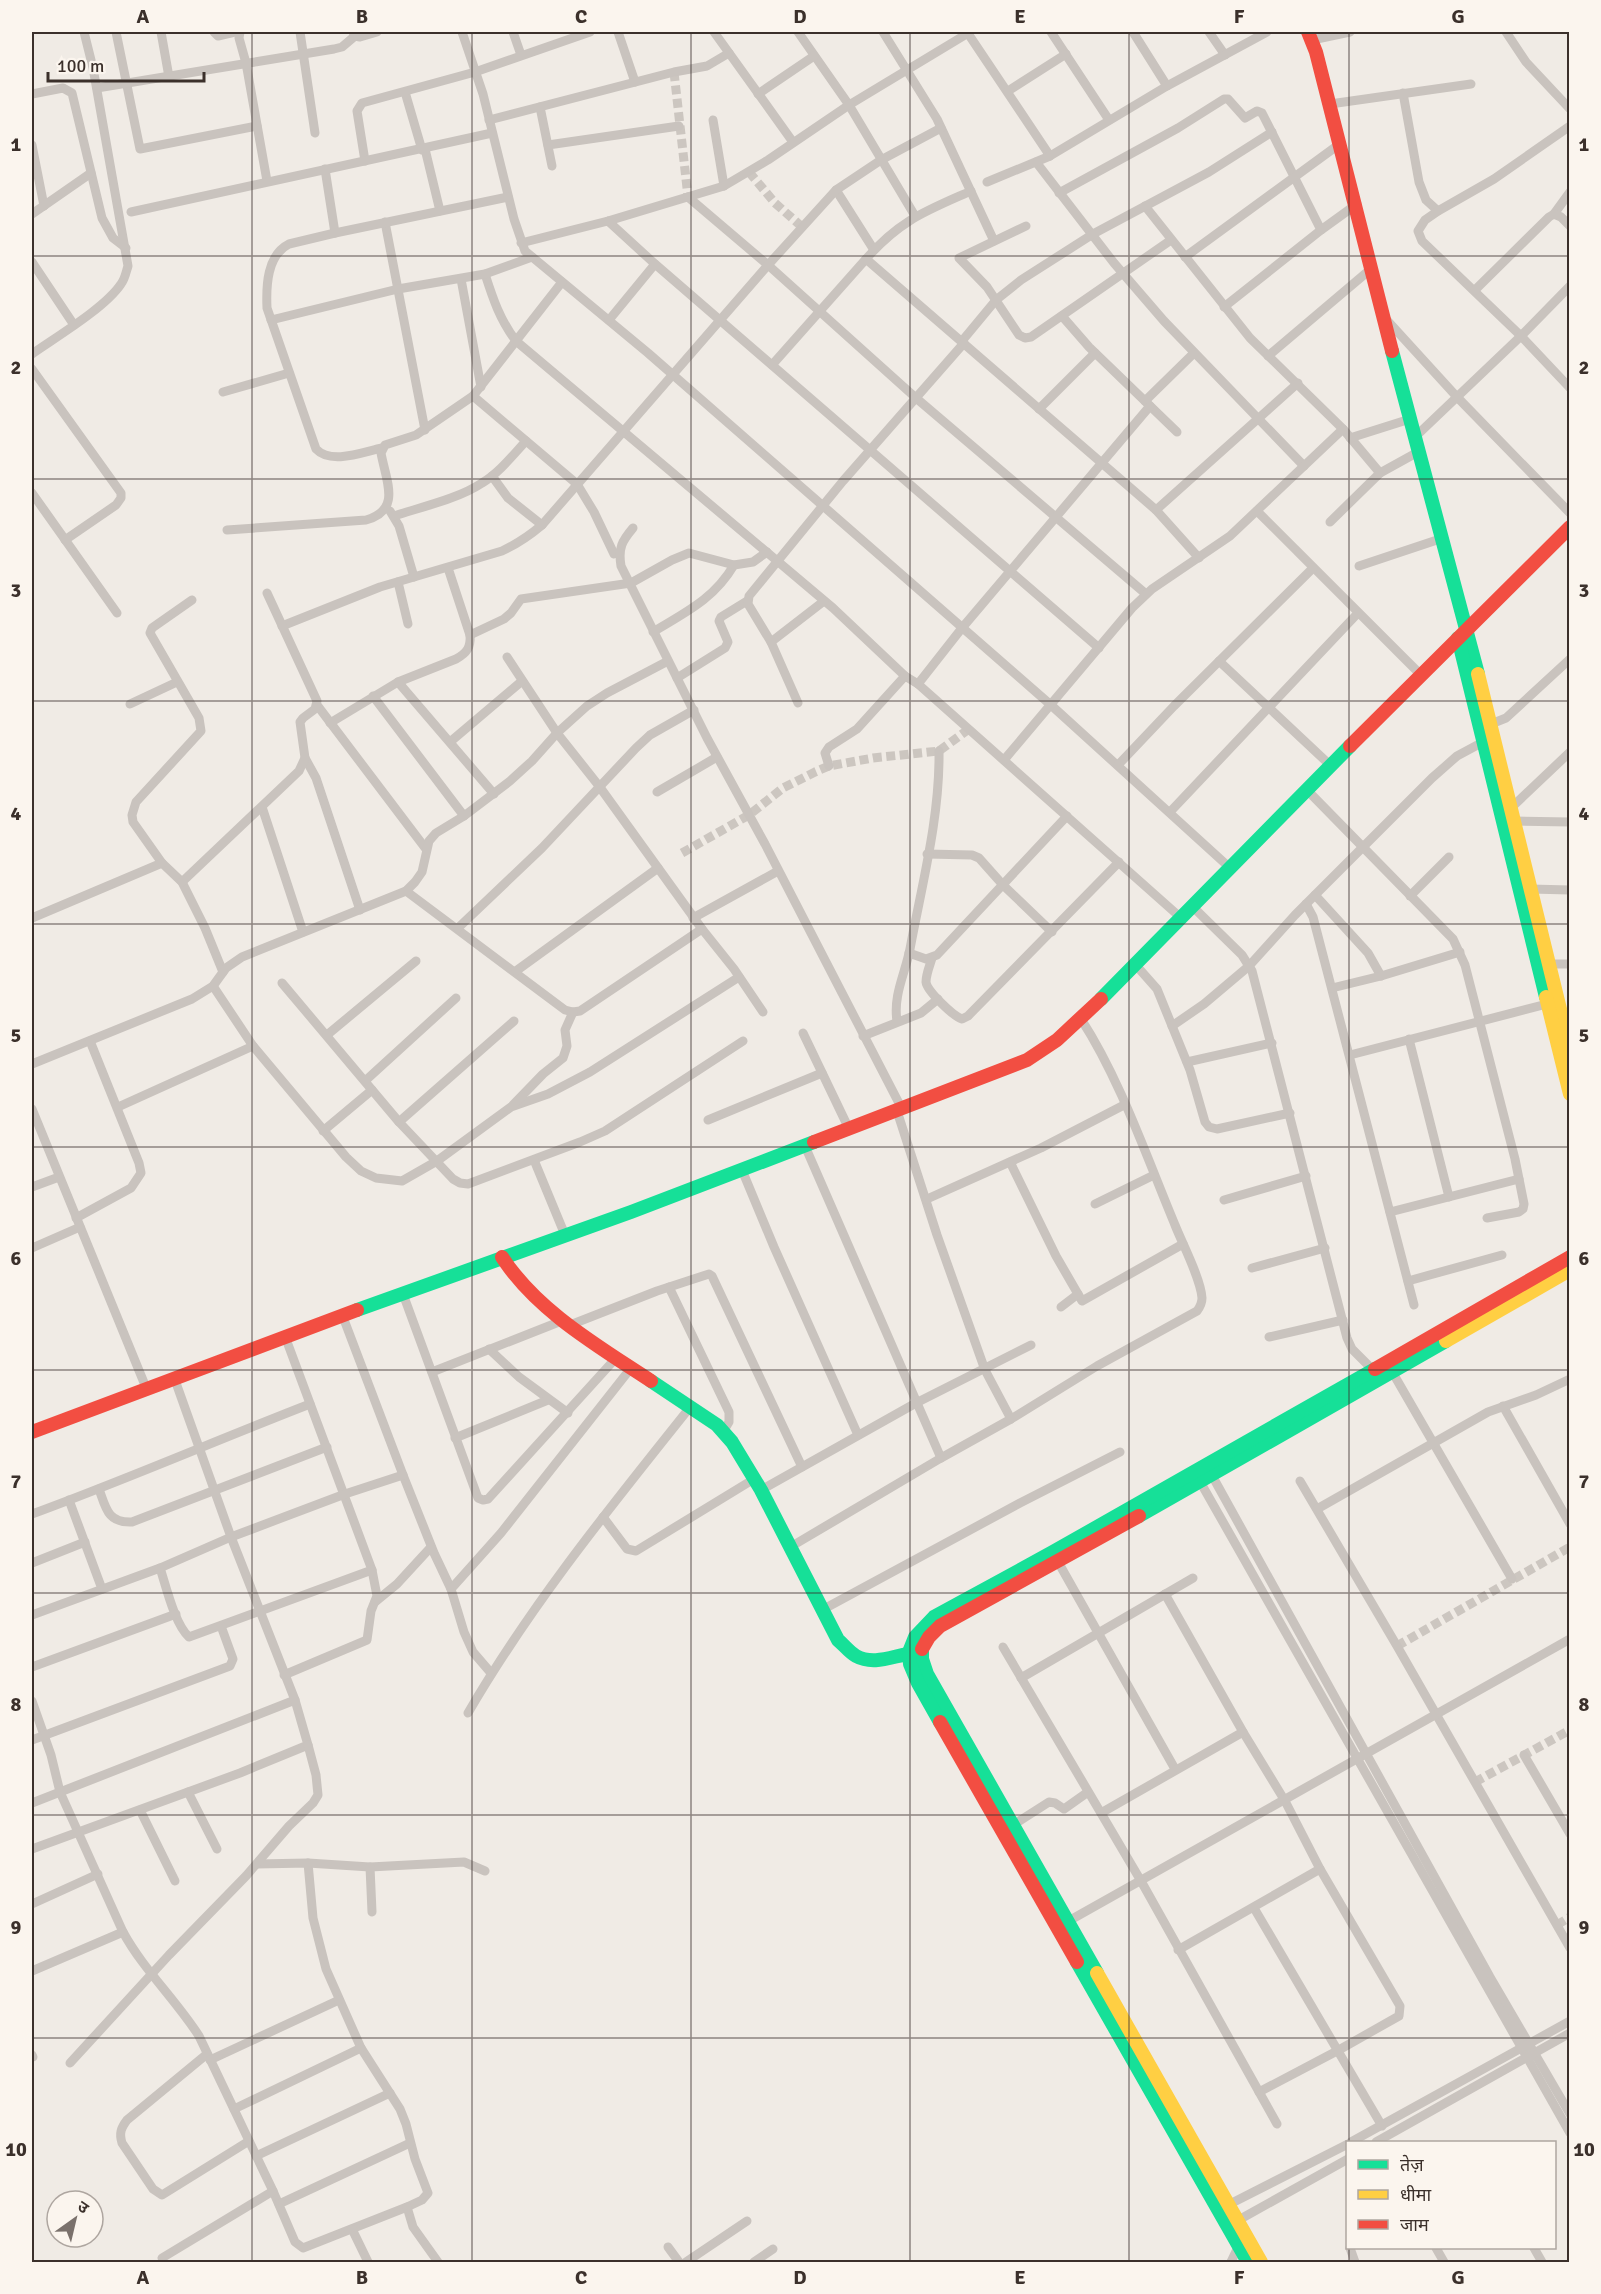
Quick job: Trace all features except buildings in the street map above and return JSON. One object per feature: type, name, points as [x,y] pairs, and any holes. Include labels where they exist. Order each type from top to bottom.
[{"type":"street","points":[[32,354],[88,315],[122,282],[128,266],[97,88],[84,32]]},
{"type":"street","points":[[116,32],[140,149],[257,126]]},
{"type":"street","points":[[161,32],[169,77]]},
{"type":"street","points":[[214,32],[218,36],[236,32]]},
{"type":"street","points":[[240,32],[239,38],[246,63],[267,182]]},
{"type":"street","points":[[300,32],[315,133]]},
{"type":"street","points":[[97,88],[342,48],[354,34],[360,37],[377,32]]},
{"type":"street","points":[[462,32],[525,251],[672,374],[1052,706],[1229,867]]},
{"type":"street","points":[[513,32],[521,55]]},
{"type":"street","points":[[365,161],[357,111],[358,106],[362,103],[475,72],[521,55],[560,36],[590,32]]},
{"type":"street","points":[[618,32],[634,82]]},
{"type":"street","points":[[714,32],[793,142]]},
{"type":"street","points":[[798,32],[849,105],[915,216]]},
{"type":"street","points":[[883,32],[908,69],[941,128],[994,241]]},
{"type":"street","points":[[521,243],[608,221],[724,186],[968,32],[1050,156]]},
{"type":"street","points":[[1051,32],[1109,120]]},
{"type":"street","points":[[1133,32],[1167,86]]},
{"type":"street","points":[[1209,32],[1225,55]]},
{"type":"street","points":[[987,182],[1050,156],[1167,86],[1267,32]]},
{"type":"street","points":[[1350,32],[1310,36],[1341,143],[1418,452],[1443,538],[1547,1004],[1569,1050]]},
{"type":"street","points":[[1506,32],[1526,62],[1569,109]]},
{"type":"street","points":[[489,120],[674,72],[706,66],[729,53]]},
{"type":"street","points":[[1008,92],[1066,54]]},
{"type":"street","points":[[758,94],[814,56]]},
{"type":"street","points":[[1330,104],[1471,84]]},
{"type":"street","points":[[32,94],[63,88],[72,93],[102,218],[113,238],[126,248]]},
{"type":"street","points":[[405,92],[424,149],[440,211]]},
{"type":"street","points":[[1403,93],[1419,182],[1426,200],[1438,211]]},
{"type":"street","points":[[1059,193],[1178,128],[1224,99],[1232,101],[1245,118],[1257,111],[1262,112],[1321,230]]},
{"type":"street","points":[[540,107],[552,166]]},
{"type":"street","points":[[713,120],[724,186]]},
{"type":"street","points":[[548,145],[679,126]]},
{"type":"street","points":[[1569,126],[1502,174],[1438,211],[1420,225],[1419,236],[1569,386]]},
{"type":"street","points":[[282,626],[351,597],[502,551],[518,543],[542,525],[672,374],[836,190],[881,160],[941,128]]},
{"type":"street","points":[[677,678],[725,648],[728,642],[719,621],[722,617],[747,601],[777,561],[996,300],[1021,280],[1093,234],[1209,172],[1272,132]]},
{"type":"street","points":[[131,212],[492,133]]},
{"type":"street","points":[[1185,257],[1341,143]]},
{"type":"street","points":[[32,145],[44,206]]},
{"type":"street","points":[[1036,162],[1122,273],[1194,353],[1304,466]]},
{"type":"street","points":[[325,169],[335,233]]},
{"type":"street","points":[[32,214],[92,173]]},
{"type":"street","points":[[836,190],[874,250]]},
{"type":"street","points":[[772,365],[874,250],[897,228],[915,216],[971,191]]},
{"type":"street","points":[[1475,290],[1554,214],[1569,192]]},
{"type":"street","points":[[508,197],[289,244],[279,252],[272,262],[267,287],[267,308],[316,450],[320,454],[339,457],[382,448],[425,430],[473,396],[562,282]]},
{"type":"street","points":[[688,197],[768,265],[916,398],[1146,594]]},
{"type":"street","points":[[1224,307],[1357,204]]},
{"type":"street","points":[[1145,206],[1224,307],[1268,356],[1343,429],[1380,473]]},
{"type":"street","points":[[1554,214],[1561,217],[1569,226]]},
{"type":"street","points":[[608,221],[1099,648]]},
{"type":"street","points":[[385,222],[425,430]]},
{"type":"street","points":[[1026,226],[959,258],[996,300],[1019,335],[1025,338],[1031,337],[1171,240]]},
{"type":"street","points":[[271,320],[398,289],[485,274],[532,257]]},
{"type":"street","points":[[866,259],[1156,510],[1199,558]]},
{"type":"street","points":[[32,262],[74,325]]},
{"type":"street","points":[[609,320],[655,264]]},
{"type":"street","points":[[1268,356],[1372,268]]},
{"type":"street","points":[[485,274],[495,308],[503,324],[516,341],[824,601],[905,676],[918,684],[1180,917]]},
{"type":"street","points":[[461,279],[481,387]]},
{"type":"street","points":[[1415,437],[1521,336],[1569,286]]},
{"type":"street","points":[[1062,316],[1095,353],[1177,432]]},
{"type":"street","points":[[1384,317],[1457,397],[1569,513]]},
{"type":"street","points":[[1039,409],[1095,353]]},
{"type":"street","points":[[918,684],[962,628],[1102,462],[1147,404],[1194,353]]},
{"type":"street","points":[[32,369],[121,493],[121,498],[116,505],[65,540]]},
{"type":"street","points":[[223,392],[289,373]]},
{"type":"street","points":[[1156,510],[1298,383]]},
{"type":"street","points":[[473,396],[577,484],[615,554]]},
{"type":"street","points":[[1350,438],[1410,419]]},
{"type":"street","points":[[1004,760],[1146,594],[1230,536],[1343,429]]},
{"type":"street","points":[[394,516],[481,484],[492,476],[526,441]]},
{"type":"street","points":[[227,530],[366,520],[382,513],[390,499],[382,448]]},
{"type":"street","points":[[1330,522],[1380,473],[1418,452]]},
{"type":"street","points":[[492,476],[508,498],[542,525]]},
{"type":"street","points":[[32,493],[117,613]]},
{"type":"street","points":[[387,507],[394,516],[414,578]]},
{"type":"street","points":[[1257,511],[1421,675]]},
{"type":"street","points":[[32,1432],[742,1170],[1027,1060],[1057,1040],[1081,1019],[1306,789],[1569,527]]},
{"type":"street","points":[[633,528],[621,543],[619,553],[621,566],[668,662],[778,871],[899,1110],[937,1235],[985,1370],[1011,1419]]},
{"type":"street","points":[[1359,566],[1443,538]]},
{"type":"street","points":[[470,635],[504,619],[521,599],[631,584],[672,560],[689,553],[734,565],[753,562],[767,552]]},
{"type":"street","points":[[653,632],[710,597],[734,565]]},
{"type":"street","points":[[330,723],[398,682],[464,655],[471,643],[470,635],[448,568]]},
{"type":"street","points":[[1118,765],[1313,568]]},
{"type":"street","points":[[398,582],[408,624]]},
{"type":"street","points":[[267,593],[317,705],[426,849]]},
{"type":"street","points":[[192,600],[152,628],[150,633],[199,718],[201,731],[136,802],[132,815],[133,822],[162,863],[182,882],[223,972]]},
{"type":"street","points":[[747,601],[771,642],[798,703]]},
{"type":"street","points":[[771,642],[824,601]]},
{"type":"street","points":[[1170,812],[1358,613]]},
{"type":"street","points":[[507,657],[557,733],[599,786],[763,1012]]},
{"type":"street","points":[[1172,1026],[1204,1004],[1249,966],[1306,904],[1432,778],[1485,732],[1506,718],[1569,659]]},
{"type":"street","points":[[1219,661],[1330,765]]},
{"type":"street","points":[[32,1064],[192,999],[213,986],[223,972],[242,957],[406,891],[416,882],[422,872],[426,849],[436,833],[494,794],[532,761],[557,733],[587,706],[607,693],[668,662]]},
{"type":"street","points":[[829,766],[825,753],[829,747],[857,729],[905,676]]},
{"type":"street","points":[[450,742],[522,681]]},
{"type":"street","points":[[130,704],[177,682]]},
{"type":"street","points":[[398,682],[494,794]]},
{"type":"street","points":[[373,696],[464,816]]},
{"type":"street","points":[[317,705],[300,722],[305,758],[316,777],[360,910]]},
{"type":"street","points":[[458,928],[543,848],[599,786],[650,735],[694,710]]},
{"type":"street","points":[[1485,732],[1513,814],[1548,964],[1563,1037],[1569,1094]]},
{"type":"street","points":[[897,1021],[898,988],[909,953],[939,780],[939,751]]},
{"type":"street","points":[[1513,814],[1569,752]]},
{"type":"street","points":[[657,792],[717,757]]},
{"type":"street","points":[[182,882],[299,771],[305,758]]},
{"type":"street","points":[[1306,789],[1453,939],[1460,952],[1524,1204],[1523,1209],[1487,1218]]},
{"type":"street","points":[[262,807],[303,932]]},
{"type":"street","points":[[1513,814],[1569,822]]},
{"type":"street","points":[[1067,816],[932,958],[926,982],[928,988],[955,1017],[962,1019],[968,1016],[1119,862]]},
{"type":"street","points":[[927,854],[972,855],[980,858],[1003,885],[1052,932]]},
{"type":"street","points":[[1410,896],[1449,857]]},
{"type":"street","points":[[32,918],[162,863]]},
{"type":"street","points":[[516,971],[658,868]]},
{"type":"street","points":[[693,918],[778,871]]},
{"type":"street","points":[[1530,889],[1569,890]]},
{"type":"street","points":[[406,891],[516,971],[565,1010],[573,1012],[580,1011],[702,929]]},
{"type":"street","points":[[1316,895],[1368,952],[1381,976]]},
{"type":"street","points":[[1306,904],[1313,917],[1414,1305]]},
{"type":"street","points":[[1191,905],[1242,955],[1249,966],[1272,1043],[1347,1338],[1352,1349],[1383,1370],[1433,1442],[1512,1579]]},
{"type":"street","points":[[1332,988],[1460,952]]},
{"type":"street","points":[[909,953],[926,959],[932,958]]},
{"type":"street","points":[[327,1035],[416,961]]},
{"type":"street","points":[[1134,963],[1157,989],[1186,1062],[1205,1122],[1209,1127],[1217,1130],[1290,1113]]},
{"type":"street","points":[[1548,964],[1569,964]]},
{"type":"street","points":[[511,1107],[548,1094],[590,1072],[739,977]]},
{"type":"street","points":[[282,983],[399,1122],[453,1179],[460,1183],[468,1184],[605,1131],[743,1041]]},
{"type":"street","points":[[213,986],[253,1046],[323,1131],[361,1171],[376,1178],[402,1181],[437,1161],[511,1107],[543,1074],[563,1058],[567,1046],[565,1030],[573,1012]]},
{"type":"street","points":[[365,1081],[456,998]]},
{"type":"street","points":[[862,1036],[921,1013],[938,999]]},
{"type":"street","points":[[1350,1055],[1547,1004]]},
{"type":"street","points":[[792,1546],[1011,1419],[1097,1365],[1197,1311],[1201,1306],[1202,1298],[1183,1244],[1124,1105],[1096,1044],[1081,1019]]},
{"type":"street","points":[[399,1122],[514,1021]]},
{"type":"street","points":[[803,1033],[849,1129]]},
{"type":"street","points":[[1409,1039],[1449,1197]]},
{"type":"street","points":[[32,1248],[131,1188],[141,1173],[118,1107],[90,1041]]},
{"type":"street","points":[[1186,1062],[1272,1043]]},
{"type":"street","points":[[118,1107],[253,1046]]},
{"type":"street","points":[[708,1120],[822,1073]]},
{"type":"street","points":[[323,1131],[372,1090]]},
{"type":"street","points":[[927,1199],[1010,1162],[1124,1105]]},
{"type":"street","points":[[32,1109],[147,1390]]},
{"type":"street","points":[[32,1139],[42,1135]]},
{"type":"street","points":[[805,1146],[941,1458]]},
{"type":"street","points":[[534,1160],[565,1235]]},
{"type":"street","points":[[1010,1162],[1056,1256],[1082,1301],[1183,1244]]},
{"type":"street","points":[[742,1170],[858,1435]]},
{"type":"street","points":[[1095,1204],[1154,1175]]},
{"type":"street","points":[[1224,1200],[1306,1176]]},
{"type":"street","points":[[32,1187],[59,1177]]},
{"type":"street","points":[[1390,1212],[1519,1179]]},
{"type":"street","points":[[1252,1268],[1325,1248]]},
{"type":"street","points":[[1408,1281],[1502,1255]]},
{"type":"street","points":[[502,1257],[515,1277],[547,1308],[616,1358],[691,1406],[717,1425],[732,1442],[792,1546],[806,1580],[838,1640],[857,1657],[870,1661],[915,1653]]},
{"type":"street","points":[[1248,2262],[1243,2242],[1224,2207],[1063,1925],[918,1683],[910,1664],[915,1653],[940,1626],[1383,1370],[1569,1257]]},
{"type":"street","points":[[1383,1370],[1569,1270]]},
{"type":"street","points":[[432,1372],[489,1349],[709,1274],[712,1276],[802,1467]]},
{"type":"street","points":[[669,1287],[729,1412],[729,1422],[723,1432]]},
{"type":"street","points":[[403,1294],[478,1498],[483,1500],[488,1499],[616,1358]]},
{"type":"street","points":[[1061,1307],[1078,1294]]},
{"type":"street","points":[[343,1317],[403,1475],[451,1589],[473,1652],[491,1673]]},
{"type":"street","points":[[1269,1337],[1343,1320]]},
{"type":"street","points":[[284,1675],[363,1643],[369,1634],[377,1587],[345,1494],[286,1339]]},
{"type":"street","points":[[603,1517],[627,1549],[636,1551],[758,1485],[802,1467],[916,1403],[1031,1346]]},
{"type":"street","points":[[489,1349],[503,1364],[568,1413]]},
{"type":"street","points":[[451,1589],[501,1533],[631,1368]]},
{"type":"street","points":[[1317,1509],[1433,1442],[1503,1406],[1536,1395],[1569,1379]]},
{"type":"street","points":[[70,2063],[152,1973],[257,1864],[289,1826],[314,1803],[318,1795],[316,1775],[295,1700],[231,1537],[176,1380]]},
{"type":"street","points":[[455,1438],[548,1400]]},
{"type":"street","points":[[32,1514],[310,1404]]},
{"type":"street","points":[[468,1713],[491,1673],[560,1573],[691,1406]]},
{"type":"street","points":[[1503,1406],[1569,1524]]},
{"type":"street","points":[[99,1489],[111,1517],[120,1522],[132,1522],[327,1447]]},
{"type":"street","points":[[822,1610],[1120,1452]]},
{"type":"street","points":[[1203,1473],[1366,1754],[1530,2055],[1569,2133]]},
{"type":"street","points":[[1203,1473],[1356,1759],[1525,2046]]},
{"type":"street","points":[[32,1615],[160,1568],[231,1537],[403,1475]]},
{"type":"street","points":[[1300,1481],[1437,1714],[1569,1948]]},
{"type":"street","points":[[69,1500],[102,1589]]},
{"type":"street","points":[[32,1563],[85,1542]]},
{"type":"street","points":[[375,1602],[435,1554]]},
{"type":"street","points":[[1056,1557],[1175,1769]]},
{"type":"street","points":[[160,1568],[176,1614],[185,1635],[189,1637],[372,1570]]},
{"type":"street","points":[[1021,1678],[1193,1578]]},
{"type":"street","points":[[1165,1594],[1285,1801],[1320,1869],[1401,2006],[1398,2016],[1258,2092]]},
{"type":"street","points":[[32,1667],[176,1614]]},
{"type":"street","points":[[32,1740],[230,1666],[233,1659],[221,1626]]},
{"type":"street","points":[[1063,1925],[1569,1639]]},
{"type":"street","points":[[1003,1647],[1141,1881],[1277,2124]]},
{"type":"street","points":[[915,1653],[1013,1826],[1063,1925]]},
{"type":"street","points":[[32,1803],[295,1700]]},
{"type":"street","points":[[32,1701],[60,1791],[123,1932],[135,1951],[184,2013],[209,2057],[295,2242],[303,2248],[407,2207],[422,2200],[428,2193],[410,2143],[406,2124],[390,2093],[361,2048],[339,2000],[318,1941],[313,1918],[308,1863]]},
{"type":"street","points":[[1101,1813],[1243,1732]]},
{"type":"street","points":[[32,1849],[309,1750]]},
{"type":"street","points":[[1524,1755],[1569,1834]]},
{"type":"street","points":[[188,1792],[217,1849]]},
{"type":"street","points":[[1013,1826],[1049,1802],[1064,1809],[1089,1792]]},
{"type":"street","points":[[140,1810],[175,1881]]},
{"type":"street","points":[[257,1864],[308,1863],[370,1867],[464,1862],[485,1871]]},
{"type":"street","points":[[370,1867],[372,1911]]},
{"type":"street","points":[[1178,1950],[1320,1869]]},
{"type":"street","points":[[32,1904],[98,1874]]},
{"type":"street","points":[[1254,1908],[1382,2126]]},
{"type":"street","points":[[32,1971],[123,1932]]},
{"type":"street","points":[[249,2140],[162,2195],[153,2189],[122,2143],[120,2135],[127,2120],[209,2057],[339,2000]]},
{"type":"street","points":[[1354,2141],[1569,2021]]},
{"type":"street","points":[[1378,2141],[1569,2033]]},
{"type":"street","points":[[234,2109],[361,2048]]},
{"type":"street","points":[[1530,2055],[1569,2114]]},
{"type":"street","points":[[256,2156],[390,2093]]},
{"type":"street","points":[[279,2204],[410,2143]]},
{"type":"street","points":[[1224,2207],[1346,2146]]},
{"type":"street","points":[[1233,2223],[1346,2159]]},
{"type":"street","points":[[162,2258],[273,2191]]},
{"type":"street","points":[[407,2207],[413,2227],[438,2262]]},
{"type":"street","points":[[686,2262],[747,2220]]},
{"type":"street","points":[[352,2229],[368,2262]]},
{"type":"street","points":[[1231,2262],[1243,2242]]},
{"type":"street","points":[[1243,2242],[1261,2262]]},
{"type":"street","points":[[668,2247],[679,2262]]},
{"type":"street","points":[[754,2262],[773,2249]]},
{"type":"tunnel","points":[[674,72],[688,197]]},
{"type":"tunnel","points":[[749,172],[775,203],[802,227]]},
{"type":"tunnel","points":[[682,853],[749,815],[783,788],[815,772],[829,766],[873,758],[939,751],[969,729]]},
{"type":"tunnel","points":[[1397,1646],[1570,1547]]},
{"type":"tunnel","points":[[1475,1782],[1570,1730]]},
{"type":"tunnel","points":[[1557,1925],[1570,1917]]},
{"type":"traffic: fast","points":[[1392,351],[1478,674]]},
{"type":"traffic: fast","points":[[1458,638],[1546,997]]},
{"type":"traffic: fast","points":[[1101,999],[1350,746]]},
{"type":"traffic: fast","points":[[357,1310],[631,1212],[814,1142]]},
{"type":"traffic: fast","points":[[1139,1516],[1446,1341]]},
{"type":"traffic: fast","points":[[940,1722],[918,1683],[910,1664],[909,1652],[915,1637],[934,1617],[1375,1369]]},
{"type":"traffic: fast","points":[[651,1381],[717,1425],[732,1442],[761,1490],[838,1640],[853,1654],[864,1659],[879,1660],[918,1653]]},
{"type":"traffic: fast","points":[[922,1649],[922,1659],[927,1674],[1097,1973]]},
{"type":"traffic: fast","points":[[1077,1962],[1248,2262]]},
{"type":"traffic: slow","points":[[1478,674],[1570,1050]]},
{"type":"traffic: slow","points":[[1546,997],[1570,1094]]},
{"type":"traffic: slow","points":[[1446,1341],[1570,1270]]},
{"type":"traffic: slow","points":[[1097,1973],[1261,2262]]},
{"type":"traffic: jam","points":[[1308,32],[1316,52],[1392,351]]},
{"type":"traffic: jam","points":[[1350,746],[1570,527]]},
{"type":"traffic: jam","points":[[814,1142],[1027,1060],[1057,1040],[1101,999]]},
{"type":"traffic: jam","points":[[502,1257],[516,1276],[551,1311],[590,1341],[651,1381]]},
{"type":"traffic: jam","points":[[1375,1369],[1570,1257]]},
{"type":"traffic: jam","points":[[32,1432],[357,1310]]},
{"type":"traffic: jam","points":[[922,1649],[929,1637],[940,1626],[1139,1516]]},
{"type":"traffic: jam","points":[[940,1722],[1077,1962]]}]
